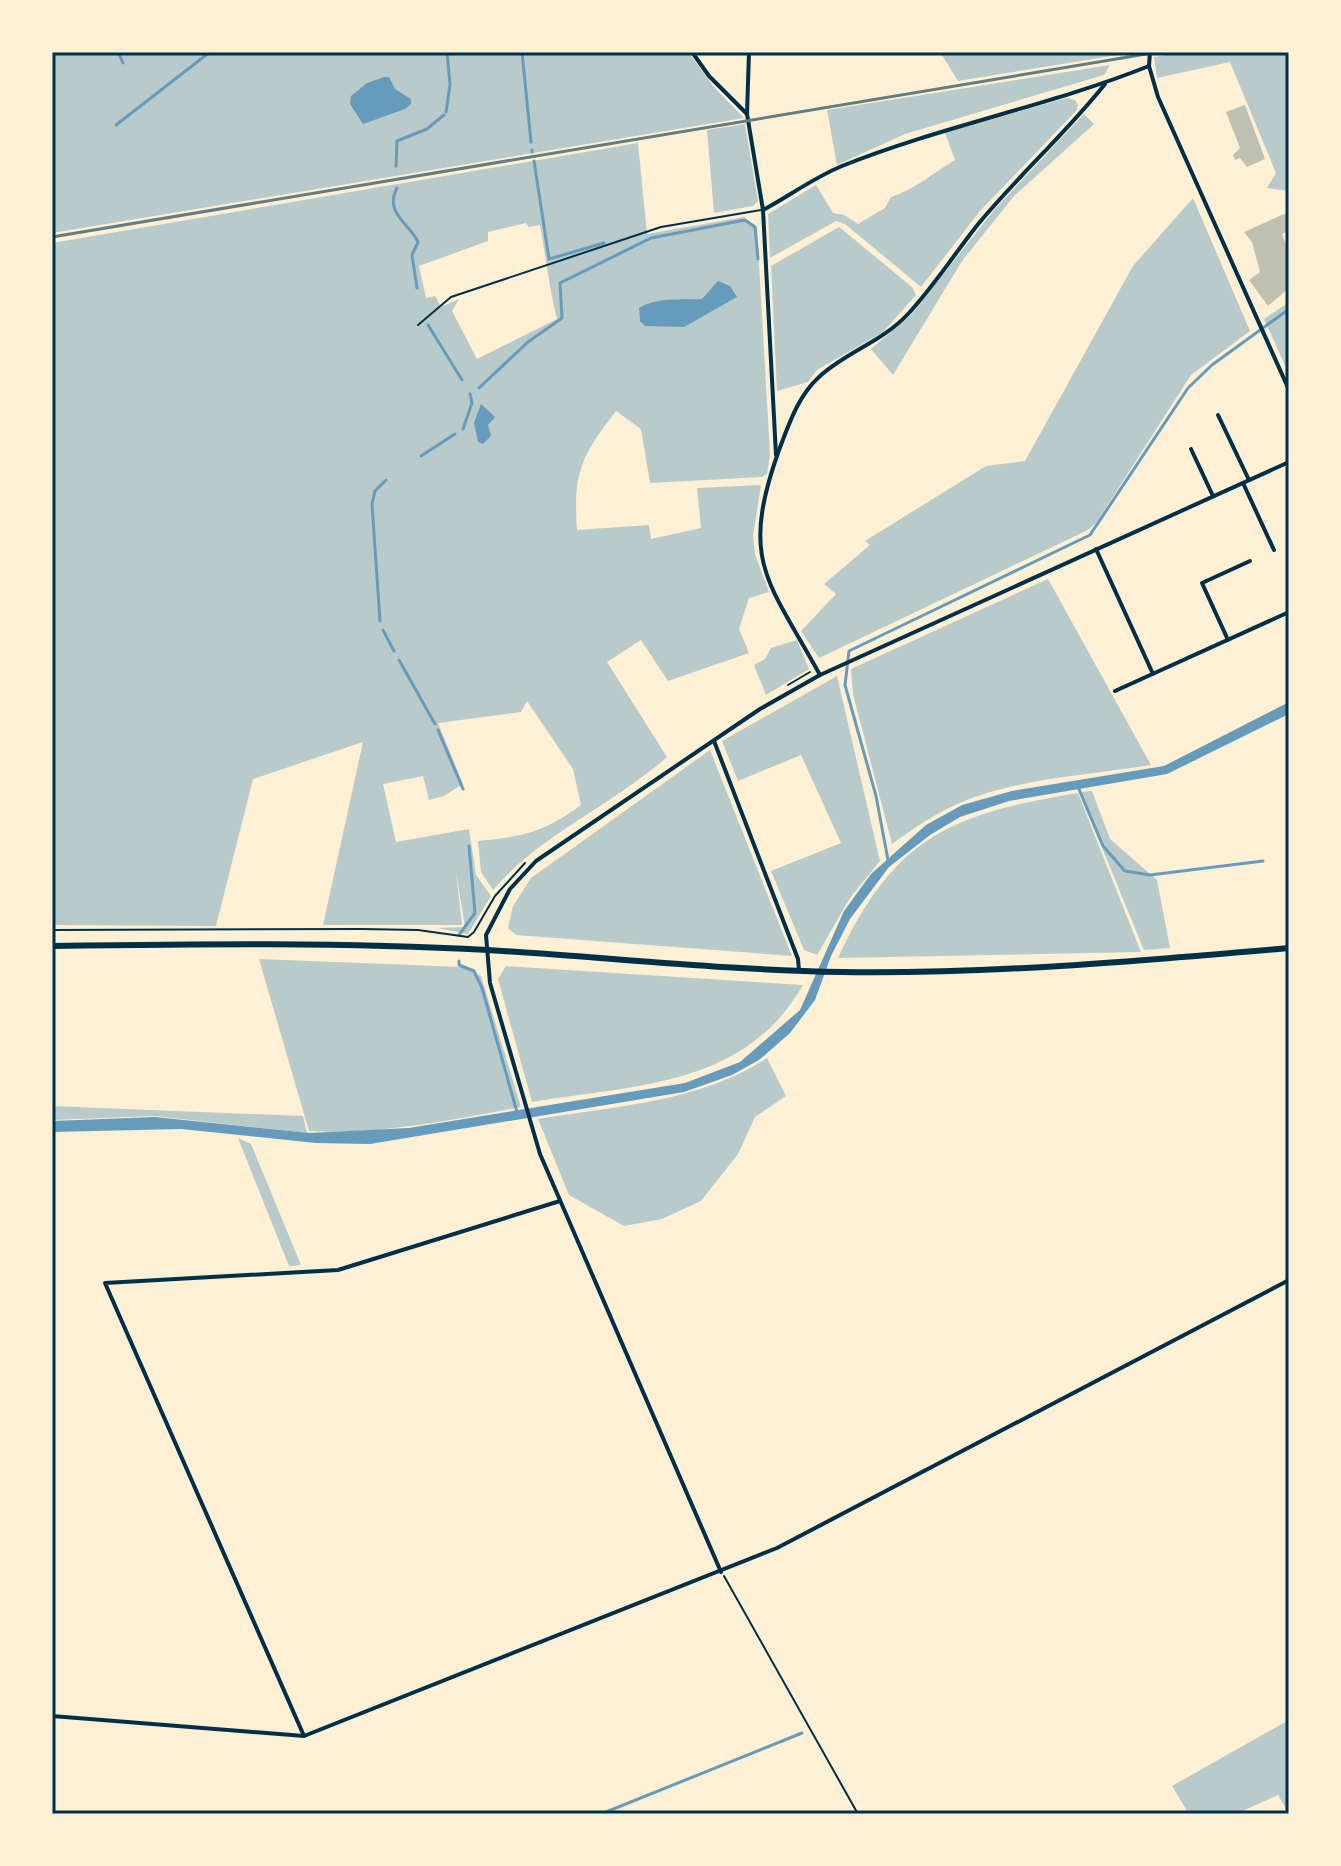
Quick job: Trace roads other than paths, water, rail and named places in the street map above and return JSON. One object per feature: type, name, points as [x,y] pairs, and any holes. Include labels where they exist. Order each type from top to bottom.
[{"type":"main road","points":[[52,946],[217,944],[486,950],[840,972],[1045,968],[1289,948]]},
{"type":"street","points":[[692,52],[709,76],[747,114]]},
{"type":"street","points":[[749,52],[747,114],[763,210],[776,458]]},
{"type":"street","points":[[1150,52],[1149,66],[1158,97],[1289,390]]},
{"type":"street","points":[[763,210],[839,167],[940,131],[1105,84],[1149,66]]},
{"type":"street","points":[[820,675],[773,590],[760,555],[760,518],[776,458],[805,391],[821,374],[886,335],[909,313],[979,222],[1105,84]]},
{"type":"street","points":[[1218,415],[1274,550]]},
{"type":"street","points":[[1191,449],[1213,496]]},
{"type":"street","points":[[721,1572],[560,1201],[531,1125],[490,983],[486,935],[502,901],[536,861],[774,700],[820,675],[1289,462]]},
{"type":"street","points":[[1096,549],[1153,674]]},
{"type":"street","points":[[1228,640],[1202,583],[1250,561]]},
{"type":"street","points":[[1115,691],[1289,612]]},
{"type":"street","points":[[714,740],[798,959],[799,971]]},
{"type":"street","points":[[304,1736],[105,1283],[338,1270],[560,1201]]},
{"type":"street","points":[[52,1716],[304,1736],[777,1548],[1289,1280]]},
{"type":"lane","points":[[418,325],[451,297],[661,227],[763,210]]},
{"type":"water","points":[[389,77],[395,89],[411,99],[411,104],[363,124],[350,104],[351,96],[367,83]]},
{"type":"water","points":[[718,281],[730,286],[737,297],[684,327],[645,326],[640,321],[639,308],[646,304],[702,299]]},
{"type":"water","points":[[481,404],[495,417],[488,425],[491,436],[483,444],[478,442],[474,423]]},
{"type":"water","points":[[1289,702],[1289,714],[1167,774],[1009,801],[960,817],[930,835],[889,867],[850,919],[831,956],[815,1000],[790,1033],[759,1060],[732,1075],[684,1092],[370,1144],[316,1143],[181,1129],[52,1132],[52,1121],[155,1117],[309,1133],[409,1128],[685,1083],[740,1062],[800,1010],[844,911],[871,874],[926,825],[962,805],[1012,791],[1164,766]]},
{"type":"waterway","points":[[118,52],[123,63]]},
{"type":"waterway","points":[[116,125],[210,52]]},
{"type":"waterway","points":[[446,112],[450,85],[447,52]]},
{"type":"waterway","points":[[522,52],[531,142]]},
{"type":"waterway","points":[[396,166],[397,141],[427,129],[444,115]]},
{"type":"waterway","points":[[534,161],[549,259],[604,243]]},
{"type":"waterway","points":[[397,188],[394,197],[396,211],[418,242],[412,255],[417,288]]},
{"type":"waterway","points":[[479,388],[528,342],[562,318],[560,283],[651,238],[745,220],[755,227],[758,259]]},
{"type":"waterway","points":[[888,860],[876,796],[845,685],[849,651],[1090,535],[1188,388],[1212,365],[1289,309]]},
{"type":"waterway","points":[[428,325],[462,380]]},
{"type":"waterway","points":[[463,429],[472,403],[470,394]]},
{"type":"waterway","points":[[421,456],[455,434]]},
{"type":"waterway","points":[[380,621],[372,504],[375,491],[386,480]]},
{"type":"waterway","points":[[383,630],[394,651]]},
{"type":"waterway","points":[[399,660],[435,724]]},
{"type":"waterway","points":[[438,730],[463,789]]},
{"type":"waterway","points":[[1078,787],[1103,846],[1125,871],[1150,875],[1263,861]]},
{"type":"waterway","points":[[459,935],[475,913],[469,846]]},
{"type":"waterway","points":[[459,961],[459,965],[474,971],[482,988],[517,1112]]},
{"type":"waterway","points":[[601,1814],[802,1733]]},
{"type":"railway","points":[[52,237],[1158,52]]}]
